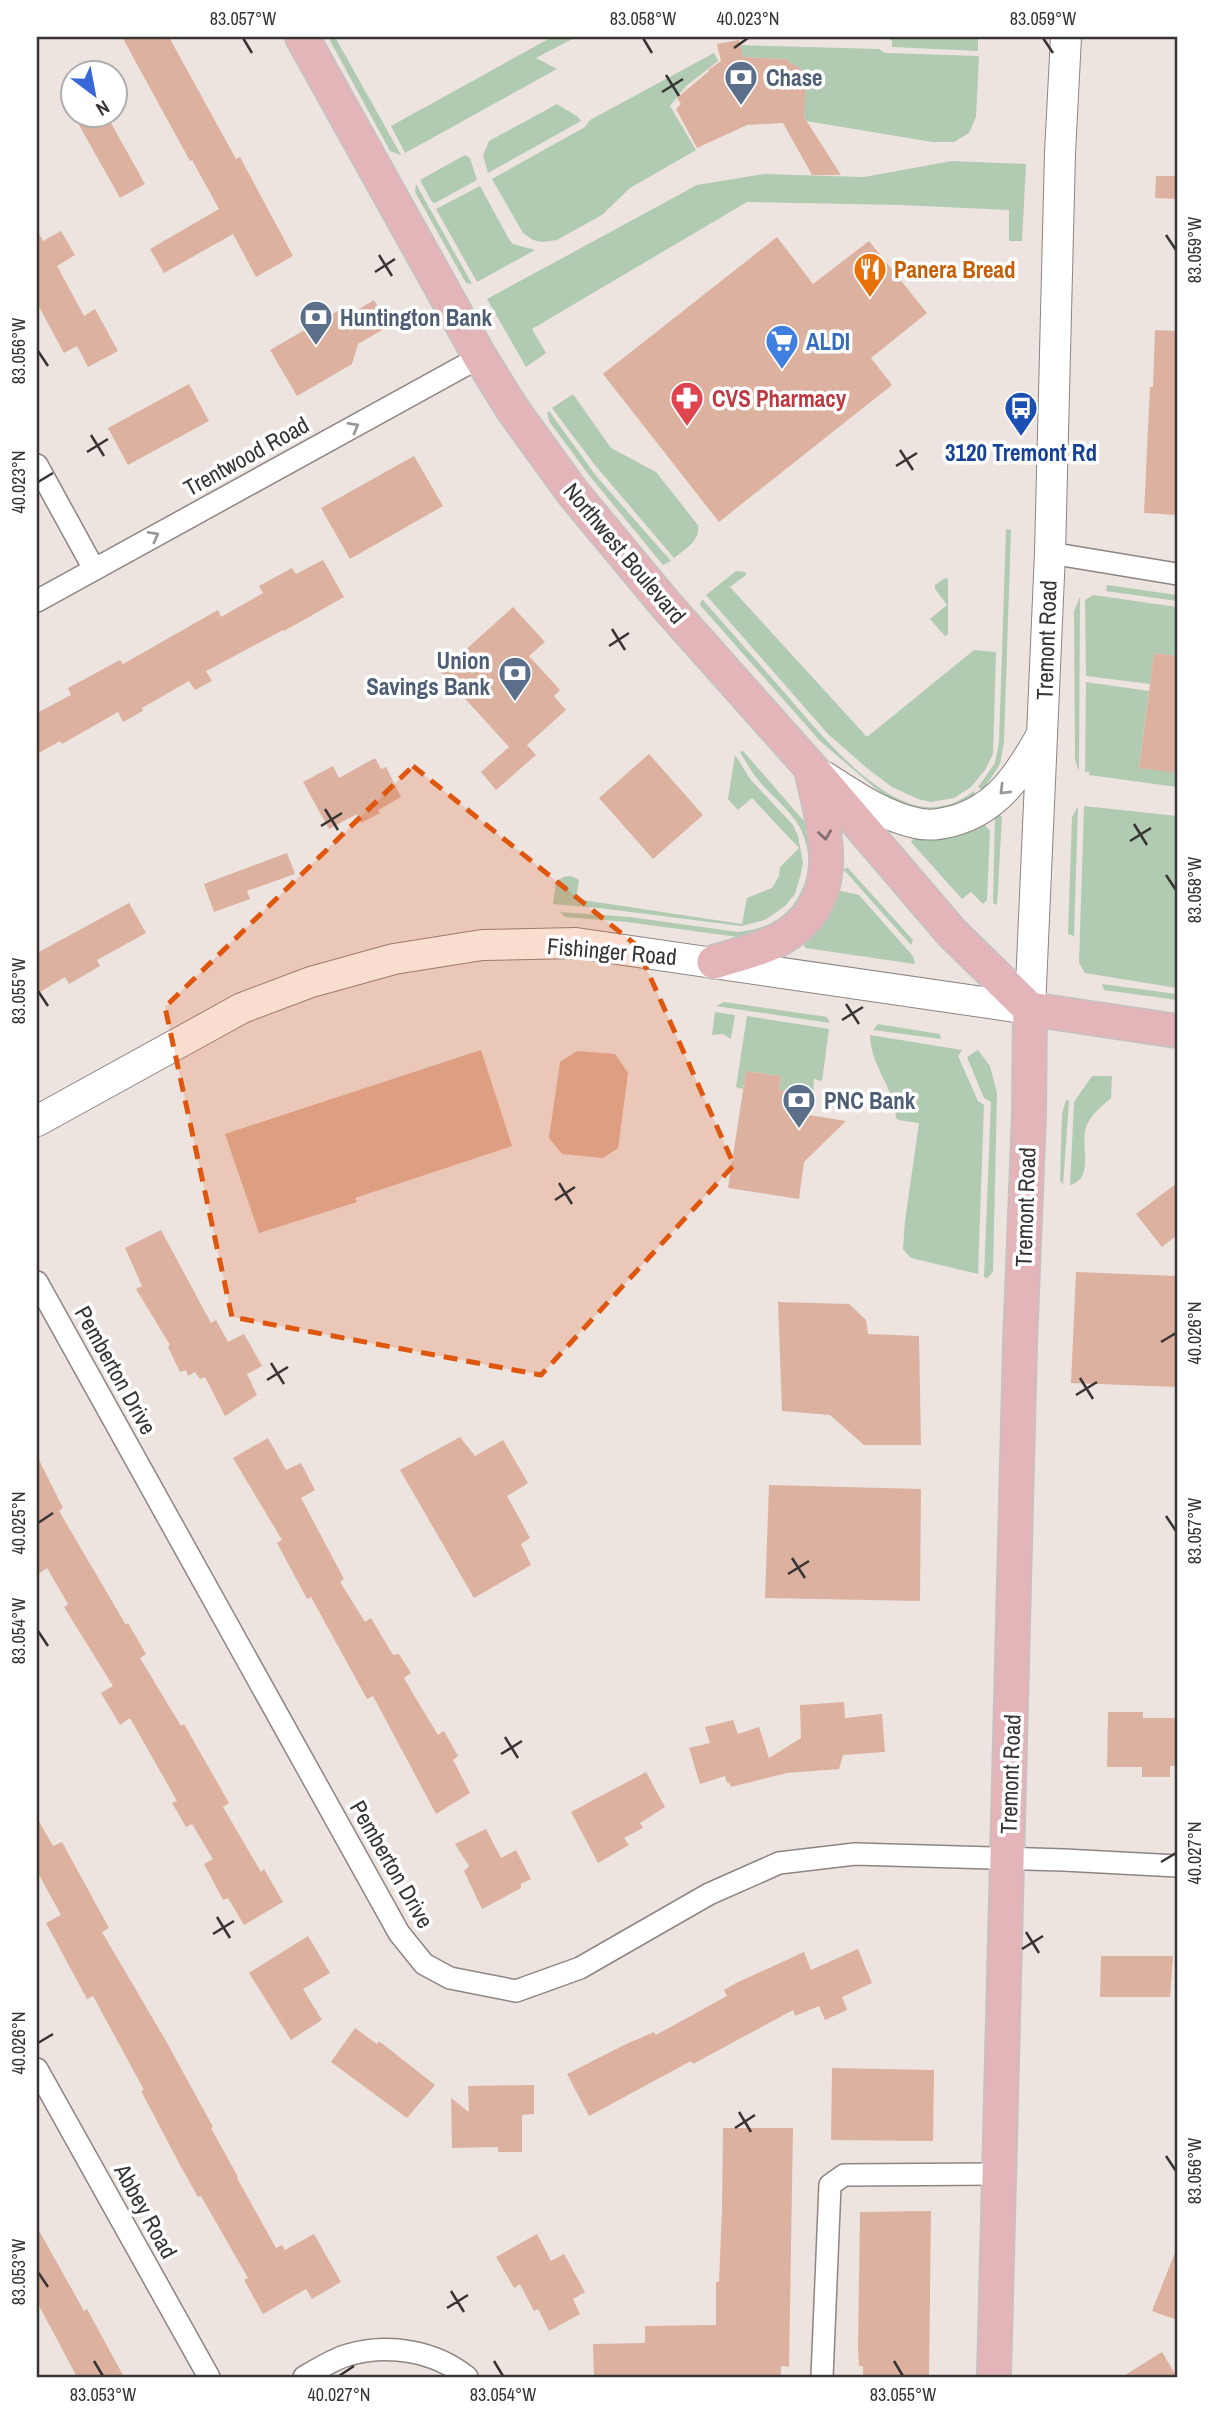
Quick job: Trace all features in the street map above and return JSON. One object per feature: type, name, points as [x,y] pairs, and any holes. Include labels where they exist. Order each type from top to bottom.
[{"type":"main road","name":"Northwest Boulevard","points":[[302,37],[480,357],[513,410],[596,522],[952,933],[1030,1009]]},
{"type":"main road","name":"Tremont Road","points":[[993,2377],[1030,1009],[1050,553],[1060,153],[1066,37]]},
{"type":"main road","points":[[811,768],[861,800],[891,814],[917,824],[943,824],[968,817],[990,804],[1009,787],[1024,767],[1042,734]]},
{"type":"main road","points":[[714,962],[756,950],[781,939],[800,925],[815,908],[823,891],[827,872],[827,846],[811,768]]},
{"type":"main road","name":"Fishinger Road","points":[[37,1121],[242,1008],[311,982],[394,959],[482,946],[576,943],[1177,1031]]},
{"type":"street","name":"Trentwood Road","points":[[37,601],[480,357]]},
{"type":"street","points":[[37,465],[94,569]]},
{"type":"street","points":[[1050,553],[1177,574]]},
{"type":"street","name":"Pemberton Drive","points":[[37,1282],[399,1933],[424,1964],[450,1978],[516,1990],[580,1968],[709,1894],[779,1863],[855,1854],[1177,1866]]},
{"type":"street","name":"Abbey Road","points":[[37,2070],[44,2098],[209,2377]]},
{"type":"street","points":[[822,2377],[830,2185],[844,2175],[999,2175]]},
{"type":"street","points":[[303,2377],[346,2355],[381,2349],[412,2351],[467,2377]]},
{"type":"highlighted area","points":[[413,766],[636,945],[734,1165],[541,1375],[232,1317],[165,1007]]},
{"type":"green space","points":[[328,37],[335,37],[401,155],[390,151]]},
{"type":"green space","points":[[552,37],[576,37],[536,58],[557,69],[405,153],[391,126]]},
{"type":"green space","points":[[886,37],[978,37],[978,51],[892,47],[892,41]]},
{"type":"green space","points":[[740,45],[879,49],[885,53],[979,56],[976,117],[969,133],[954,142],[932,142],[806,121],[804,115],[807,73],[785,59],[743,57]]},
{"type":"green space","points":[[714,53],[718,61],[686,86],[670,106],[696,150],[630,188],[602,215],[557,240],[542,242],[523,233],[492,179],[585,127],[590,120]]},
{"type":"green space","points":[[557,104],[581,121],[488,173],[483,155],[489,141]]},
{"type":"green space","points":[[465,155],[470,158],[477,180],[435,203],[432,202],[420,180]]},
{"type":"green space","points":[[952,161],[1026,164],[1022,241],[1009,241],[1009,210],[747,202],[532,329],[546,353],[526,367],[487,299],[697,185],[764,174],[864,177]]},
{"type":"green space","points":[[416,184],[472,284],[466,283],[415,192]]},
{"type":"green space","points":[[480,186],[510,241],[535,250],[477,282],[436,209]]},
{"type":"green space","points":[[573,394],[611,448],[656,472],[698,525],[695,540],[674,558],[594,464],[552,408]]},
{"type":"green space","points":[[549,411],[597,477],[671,561],[663,565],[588,474],[549,421]]},
{"type":"green space","points":[[1006,529],[1011,530],[1004,742],[1000,764],[983,790],[978,787],[995,763],[999,742]]},
{"type":"green space","points":[[736,571],[745,572],[746,575],[730,587],[867,737],[974,650],[996,652],[993,754],[985,770],[971,787],[954,798],[931,802],[918,799],[892,787],[828,734],[706,595]]},
{"type":"green space","points":[[945,578],[948,579],[948,634],[945,636],[930,619],[947,605],[935,589],[935,585]]},
{"type":"green space","points":[[1107,585],[1177,595],[1177,601],[1106,591]]},
{"type":"green space","points":[[1093,595],[1177,607],[1177,656],[1154,653],[1150,684],[1086,676],[1085,600]]},
{"type":"green space","points":[[1080,597],[1079,771],[1075,760],[1074,611]]},
{"type":"green space","points":[[702,599],[825,739],[874,784],[917,806],[951,804],[974,791],[976,796],[967,803],[932,812],[895,802],[876,789],[820,741],[700,605]]},
{"type":"green space","points":[[1086,682],[1149,691],[1139,767],[1177,773],[1177,787],[1089,775],[1089,772],[1085,772]]},
{"type":"green space","points":[[743,751],[804,821],[811,836],[815,863],[809,864],[807,848],[798,824],[755,776],[740,752]]},
{"type":"green space","points":[[735,755],[751,780],[793,825],[798,836],[803,863],[795,894],[785,906],[765,920],[741,926],[553,904],[556,882],[570,876],[579,880],[576,899],[742,924],[747,898],[772,888],[779,876],[780,867],[799,848],[752,798],[738,810],[728,799]]},
{"type":"green space","points":[[1078,806],[1074,936],[1068,934],[1072,817]]},
{"type":"green space","points":[[1084,806],[1177,816],[1177,988],[1085,973],[1079,963]]},
{"type":"green space","points":[[997,813],[1002,817],[997,905],[993,903]]},
{"type":"green space","points":[[983,823],[990,831],[987,900],[983,904],[971,892],[962,899],[911,842],[915,836]]},
{"type":"green space","points":[[848,868],[913,940],[911,945],[843,869]]},
{"type":"green space","points":[[809,869],[815,873],[793,914],[754,935],[738,937],[627,922],[565,917],[560,912],[630,917],[738,932],[752,930],[785,914],[799,895]]},
{"type":"green space","points":[[836,890],[859,895],[913,956],[915,964],[805,948],[803,941]]},
{"type":"green space","points":[[1102,984],[1177,994],[1177,1000],[1104,990]]},
{"type":"green space","points":[[724,1002],[827,1017],[830,1023],[716,1006]]},
{"type":"green space","points":[[715,1012],[735,1015],[731,1039],[723,1034],[712,1035]]},
{"type":"green space","points":[[747,1016],[829,1029],[822,1081],[814,1079],[813,1095],[779,1090],[781,1076],[746,1071],[743,1089],[736,1087]]},
{"type":"green space","points":[[878,1024],[940,1034],[941,1039],[873,1030]]},
{"type":"green space","points":[[870,1035],[962,1050],[958,1056],[978,1101],[984,1105],[978,1274],[911,1258],[903,1249],[919,1123],[896,1118],[891,1096],[874,1057]]},
{"type":"green space","points":[[978,1050],[990,1066],[997,1093],[993,1272],[987,1278],[984,1277],[991,1102],[984,1098],[967,1057]]},
{"type":"green space","points":[[1092,1076],[1112,1076],[1111,1098],[1088,1122],[1082,1176],[1078,1182],[1070,1185],[1074,1102]]},
{"type":"green space","points":[[1066,1100],[1069,1101],[1063,1185],[1060,1180],[1062,1114]]},
{"type":"building","points":[[122,37],[169,37],[236,159],[240,157],[293,256],[256,277],[233,234],[164,273],[150,249],[219,209]]},
{"type":"building","name":"Chase","points":[[739,40],[743,57],[785,59],[807,73],[804,117],[841,175],[812,175],[783,123],[747,125],[697,148],[676,109],[681,104],[677,98],[721,61],[717,44]]},
{"type":"building","points":[[82,130],[115,130],[145,184],[120,198]]},
{"type":"building","points":[[1156,176],[1177,176],[1177,199],[1155,198]]},
{"type":"building","points":[[37,230],[43,241],[61,231],[75,255],[57,266],[84,316],[95,309],[118,351],[88,367],[77,346],[64,353],[37,303]]},
{"type":"building","name":"ALDI","points":[[777,237],[813,284],[869,241],[927,313],[871,358],[892,385],[719,522],[603,374]]},
{"type":"building","name":"Huntington Bank","points":[[374,300],[389,326],[358,344],[352,364],[297,396],[270,350],[341,309],[346,317]]},
{"type":"building","points":[[1155,330],[1177,331],[1177,515],[1144,513]]},
{"type":"building","points":[[189,384],[209,421],[128,465],[108,428]]},
{"type":"building","points":[[414,456],[443,506],[350,559],[321,508]]},
{"type":"building","points":[[323,560],[344,597],[206,671],[212,681],[195,690],[189,681],[123,722],[118,712],[62,744],[60,741],[37,754],[37,713],[71,695],[68,688],[120,660],[123,664],[218,610],[221,617],[263,593],[259,586],[292,568],[296,574]]},
{"type":"building","name":"Union Savings Bank","points":[[513,607],[545,642],[529,656],[560,690],[554,696],[566,710],[527,745],[536,755],[496,790],[481,772],[509,747],[441,672]]},
{"type":"building","points":[[1154,653],[1177,656],[1177,773],[1139,768]]},
{"type":"building","points":[[649,754],[703,815],[653,859],[599,798]]},
{"type":"building","points":[[375,758],[381,769],[386,767],[401,797],[361,823],[357,814],[329,829],[303,782],[333,766],[339,778]]},
{"type":"building","points":[[287,853],[295,874],[247,891],[250,899],[214,912],[204,884]]},
{"type":"building","points":[[129,903],[146,933],[97,960],[100,966],[69,984],[65,977],[37,994],[37,953]]},
{"type":"building","points":[[481,1050],[512,1146],[355,1198],[357,1202],[259,1233],[225,1134]]},
{"type":"building","points":[[577,1051],[615,1054],[628,1073],[618,1148],[603,1158],[562,1154],[549,1138],[560,1062]]},
{"type":"building","name":"PNC Bank","points":[[746,1071],[781,1076],[779,1090],[813,1095],[809,1115],[846,1121],[804,1162],[799,1199],[728,1188]]},
{"type":"building","points":[[1177,1183],[1177,1235],[1162,1247],[1136,1214]]},
{"type":"building","points":[[161,1230],[211,1323],[216,1320],[228,1342],[244,1334],[262,1366],[247,1374],[257,1395],[225,1416],[205,1377],[200,1379],[195,1372],[188,1376],[186,1370],[180,1372],[168,1347],[170,1345],[136,1289],[142,1286],[125,1248]]},
{"type":"building","points":[[1076,1272],[1177,1276],[1177,1387],[1071,1383]]},
{"type":"building","points":[[778,1302],[849,1304],[866,1320],[868,1334],[919,1336],[921,1445],[864,1445],[830,1415],[782,1411]]},
{"type":"building","points":[[460,1437],[475,1456],[503,1440],[528,1483],[507,1496],[530,1538],[521,1544],[531,1565],[474,1598],[400,1470]]},
{"type":"building","points":[[268,1438],[286,1470],[301,1463],[315,1490],[301,1498],[344,1579],[340,1582],[365,1622],[371,1618],[393,1655],[399,1654],[411,1673],[404,1678],[438,1735],[444,1731],[458,1756],[453,1760],[470,1793],[436,1814],[373,1696],[367,1699],[311,1597],[307,1599],[277,1543],[282,1540],[233,1458]]},
{"type":"building","points":[[37,1456],[63,1508],[59,1511],[146,1654],[140,1658],[181,1726],[184,1724],[229,1803],[223,1807],[261,1872],[264,1869],[283,1902],[244,1925],[228,1898],[223,1900],[204,1864],[213,1859],[192,1824],[186,1827],[172,1803],[177,1801],[130,1718],[120,1725],[101,1693],[113,1686],[64,1607],[68,1604],[47,1568],[37,1575]]},
{"type":"building","points":[[769,1485],[921,1489],[920,1601],[765,1598]]},
{"type":"building","points":[[844,1702],[845,1718],[882,1714],[885,1752],[843,1755],[839,1769],[787,1773],[731,1787],[731,1782],[727,1783],[725,1776],[700,1784],[689,1748],[710,1743],[705,1727],[733,1720],[738,1734],[759,1727],[769,1758],[801,1738],[800,1705]]},
{"type":"building","points":[[1108,1712],[1143,1712],[1143,1718],[1177,1718],[1177,1766],[1170,1766],[1170,1777],[1142,1777],[1142,1767],[1107,1767]]},
{"type":"building","points":[[646,1772],[665,1807],[640,1823],[643,1828],[624,1838],[629,1845],[598,1863],[571,1812]]},
{"type":"building","points":[[37,1818],[53,1846],[62,1842],[109,1928],[102,1932],[166,2041],[276,2248],[282,2245],[285,2250],[314,2234],[341,2282],[312,2299],[306,2289],[263,2314],[244,2280],[248,2278],[180,2165],[141,2091],[144,2090],[93,1996],[87,1999],[46,1923],[61,1915],[37,1871]]},
{"type":"building","points":[[486,1829],[501,1858],[516,1850],[531,1879],[521,1884],[521,1888],[482,1909],[464,1871],[469,1866],[455,1844]]},
{"type":"building","points":[[308,1936],[330,1973],[303,1989],[322,2020],[291,2040],[249,1973]]},
{"type":"building","points":[[858,1949],[872,1983],[842,1997],[847,2010],[825,2020],[819,2006],[795,2016],[793,2010],[589,2116],[567,2074],[624,2045],[654,2032],[656,2035],[727,1996],[724,1990],[736,1983],[804,1952],[811,1970]]},
{"type":"building","points":[[1101,1956],[1173,1956],[1170,1997],[1100,1997]]},
{"type":"building","points":[[355,2028],[377,2044],[379,2041],[435,2085],[407,2118],[331,2062]]},
{"type":"building","points":[[832,2068],[934,2070],[933,2141],[831,2140]]},
{"type":"building","points":[[534,2085],[534,2114],[522,2115],[522,2152],[498,2152],[498,2147],[452,2148],[451,2098],[469,2112],[468,2086]]},
{"type":"building","points":[[723,2128],[793,2128],[789,2367],[781,2366],[781,2377],[594,2377],[593,2344],[645,2343],[645,2326],[716,2325]]},
{"type":"building","points":[[931,2211],[929,2377],[863,2377],[858,2349],[860,2212]]},
{"type":"building","points":[[37,2227],[84,2311],[87,2309],[124,2377],[77,2377],[37,2302]]},
{"type":"building","points":[[537,2234],[551,2261],[564,2254],[585,2292],[573,2299],[580,2314],[549,2331],[538,2309],[534,2311],[520,2284],[514,2288],[496,2257]]},
{"type":"building","points":[[1177,2250],[1177,2320],[1152,2311]]},
{"type":"building","points":[[1162,2352],[1177,2377],[1122,2377]]},
{"type":"place","name":"Chase","points":[[741,107]]},
{"type":"place","name":"Panera Bread","points":[[870,299]]},
{"type":"place","name":"Huntington Bank","points":[[316,347]]},
{"type":"place","name":"ALDI","points":[[782,371]]},
{"type":"place","name":"CVS Pharmacy","points":[[687,428]]},
{"type":"place","name":"3120 Tremont Rd","points":[[1021,438]]},
{"type":"place","name":"Union Savings Bank","points":[[515,703]]},
{"type":"place","name":"PNC Bank","points":[[799,1130]]}]
